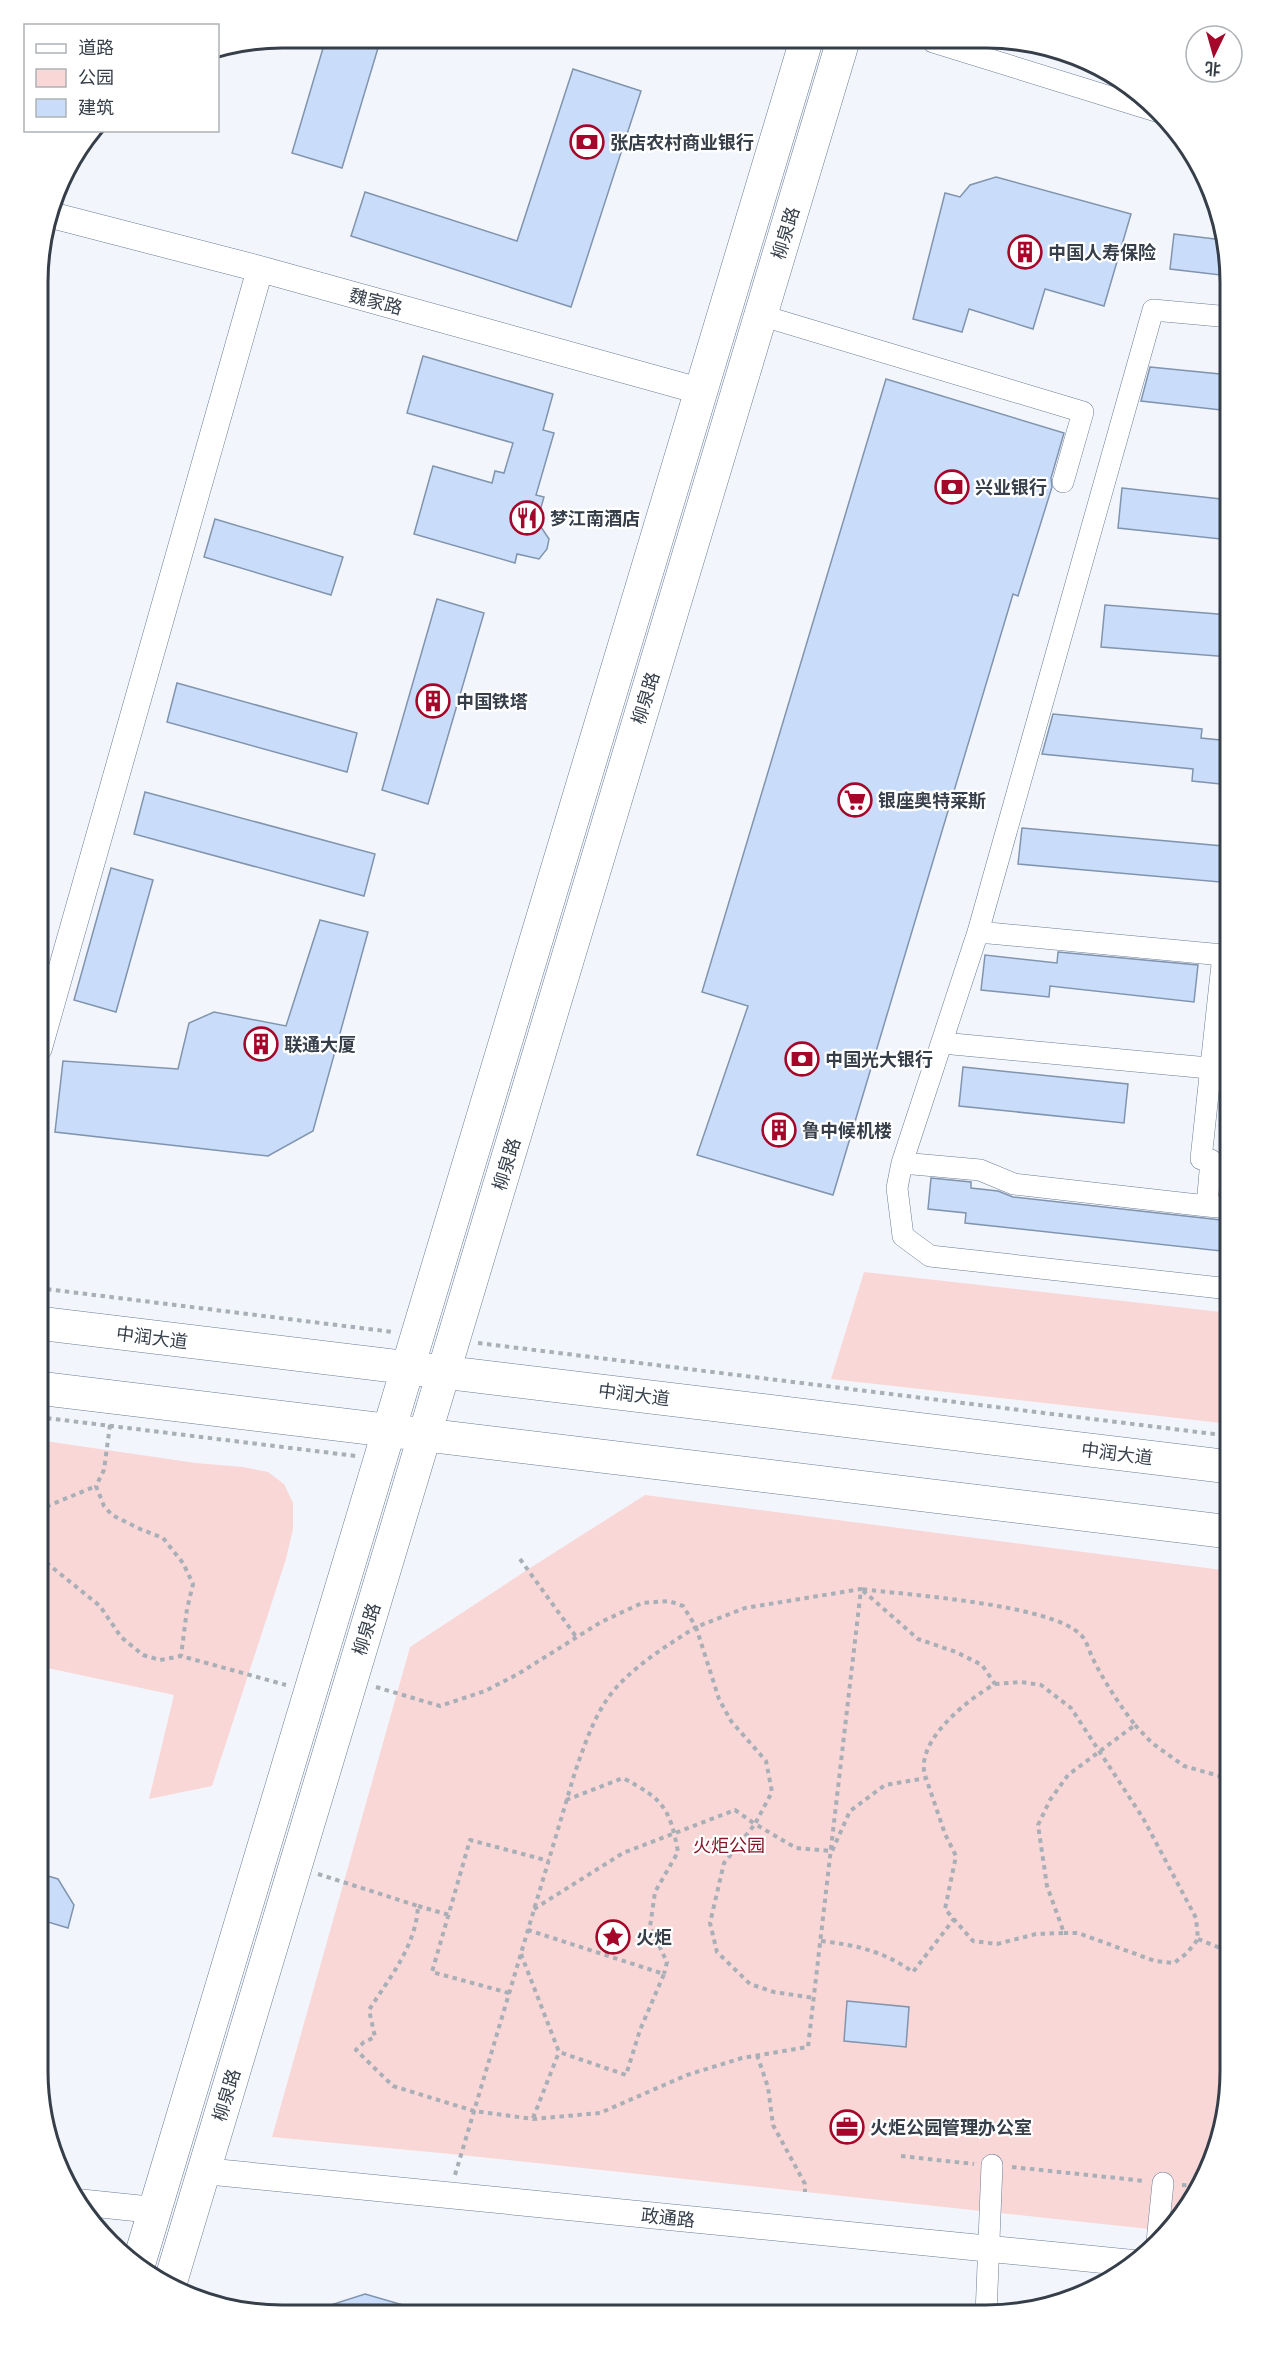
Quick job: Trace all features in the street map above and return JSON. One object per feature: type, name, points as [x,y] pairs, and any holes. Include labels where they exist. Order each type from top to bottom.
[{"type":"main road","name":"柳泉路","points":[[140,2257],[804,48]]},
{"type":"main road","name":"柳泉路","points":[[172,2277],[841,48]]},
{"type":"main road","name":"中润大道","points":[[48,1324],[1220,1466]]},
{"type":"main road","points":[[48,1389],[1220,1531]]},
{"type":"street","points":[[952,48],[1140,106]]},
{"type":"street","name":"魏家路","points":[[58,216],[260,269],[700,391]]},
{"type":"street","points":[[48,1016],[260,269]]},
{"type":"street","points":[[1220,316],[1153,310],[978,932],[902,1163],[897,1188],[903,1236],[930,1256],[1220,1288]]},
{"type":"street","points":[[760,315],[1083,412],[1063,482]]},
{"type":"street","points":[[978,932],[1220,955]]},
{"type":"street","points":[[942,1043],[1220,1069]]},
{"type":"street","points":[[1207,1206],[1211,1160],[1201,1159],[1220,1074]]},
{"type":"street","points":[[902,1163],[980,1170],[1014,1184],[1220,1208]]},
{"type":"street","points":[[986,2305],[992,2165]]},
{"type":"street","name":"政通路","points":[[204,2171],[1120,2263]]},
{"type":"street","points":[[1158,2229],[1163,2183]]},
{"type":"street","points":[[90,2203],[154,2210]]},
{"type":"path","points":[[48,1289],[417,1335]]},
{"type":"path","points":[[453,1340],[1220,1435]]},
{"type":"path","points":[[48,1506],[96,1486],[104,1470],[114,1398]]},
{"type":"path","points":[[96,1486],[104,1506],[112,1515],[163,1538],[183,1563],[193,1584],[187,1609],[181,1656]]},
{"type":"path","points":[[520,1559],[577,1638]]},
{"type":"path","points":[[48,1564],[100,1606],[122,1637],[143,1655],[160,1660],[181,1656],[310,1692]]},
{"type":"path","points":[[861,1590],[918,1639],[956,1652],[982,1665],[994,1684]]},
{"type":"path","points":[[418,1906],[417,1924],[408,1948],[369,2010],[375,2037],[364,2042],[356,2050],[393,2086],[474,2111],[533,2119],[600,2113],[687,2075],[742,2058],[808,2047],[861,1590]]},
{"type":"path","points":[[448,2196],[566,1800],[590,1730],[615,1689],[657,1652],[696,1627],[745,1608],[861,1590],[1009,1608],[1069,1625],[1083,1636],[1118,1703],[1152,1743],[1184,1766],[1220,1776]]},
{"type":"path","points":[[351,1679],[440,1706],[485,1691],[518,1674],[601,1622],[642,1603],[669,1601],[683,1606],[696,1627],[719,1699],[731,1721],[766,1761],[772,1792],[755,1824],[724,1863],[710,1923],[717,1952],[750,1984],[774,1992],[814,1998]]},
{"type":"path","points":[[1021,1682],[1041,1685],[1071,1708],[1100,1751],[1143,1818],[1196,1918],[1198,1939],[1187,1953],[1174,1963],[1155,1961],[1078,1933],[1036,1934],[998,1944],[974,1941],[945,1909],[956,1856],[945,1834],[922,1768],[928,1747],[949,1719],[973,1696],[994,1684],[1021,1682]]},
{"type":"path","points":[[1064,1934],[1047,1886],[1038,1826],[1050,1800],[1068,1775],[1136,1725]]},
{"type":"path","points":[[832,1851],[850,1811],[885,1785],[926,1778]]},
{"type":"path","points":[[559,2052],[626,2075],[640,2030],[667,1962],[650,1927],[655,1892],[678,1852],[675,1834],[664,1806],[644,1789],[623,1779],[566,1800]]},
{"type":"path","points":[[534,1909],[623,1853],[735,1810],[796,1848],[832,1851]]},
{"type":"path","points":[[509,1994],[432,1972],[471,1840],[549,1861]]},
{"type":"path","points":[[295,1867],[449,1915]]},
{"type":"path","points":[[821,1941],[858,1945],[902,1964],[913,1972],[954,1919]]},
{"type":"path","points":[[528,1930],[664,1974]]},
{"type":"path","points":[[1198,1939],[1220,1948]]},
{"type":"path","points":[[521,1954],[559,2052],[533,2119]]},
{"type":"path","points":[[757,2055],[768,2087],[773,2125],[805,2184],[805,2192]]},
{"type":"path","points":[[901,2156],[1190,2185]]},
{"type":"green space","points":[[864,1272],[1220,1312],[1220,1423],[831,1379]]},
{"type":"green space","points":[[48,1441],[196,1463],[243,1467],[268,1472],[284,1484],[293,1503],[293,1529],[286,1559],[212,1786],[149,1799],[174,1695],[48,1668]]},
{"type":"green space","name":"火炬公园","points":[[645,1495],[1220,1570],[1220,2071],[1218,2101],[1208,2146],[1196,2174],[1172,2213],[1157,2230],[461,2155],[272,2137],[410,1647]]},
{"type":"building","points":[[323,48],[378,48],[342,168],[292,153]]},
{"type":"building","name":"张店农村商业银行","points":[[573,69],[641,91],[571,307],[351,236],[365,192],[517,241]]},
{"type":"building","name":"中国人寿保险","points":[[996,177],[1131,214],[1104,306],[1045,289],[1033,329],[969,309],[962,332],[913,319],[945,193],[960,197],[970,185]]},
{"type":"building","points":[[1174,234],[1215,239],[1220,275],[1170,269]]},
{"type":"building","points":[[423,356],[553,394],[543,430],[554,433],[536,495],[544,497],[537,521],[549,539],[547,549],[539,559],[517,554],[515,563],[414,534],[433,466],[492,483],[495,471],[504,473],[513,443],[407,413]]},
{"type":"building","points":[[1150,367],[1220,374],[1220,410],[1141,401]]},
{"type":"building","points":[[886,379],[1064,433],[1051,478],[1052,487],[1018,596],[1013,594],[833,1195],[697,1155],[748,1006],[702,992]]},
{"type":"building","points":[[1122,488],[1220,499],[1220,539],[1118,528]]},
{"type":"building","points":[[215,519],[343,557],[331,595],[204,557]]},
{"type":"building","name":"中国铁塔","points":[[437,599],[484,613],[428,804],[382,790]]},
{"type":"building","points":[[1105,605],[1220,614],[1220,656],[1101,647]]},
{"type":"building","points":[[177,683],[357,733],[347,772],[167,722]]},
{"type":"building","points":[[1053,714],[1202,729],[1201,738],[1220,740],[1220,784],[1192,781],[1193,769],[1042,754]]},
{"type":"building","points":[[145,792],[375,854],[364,896],[134,834]]},
{"type":"building","points":[[1022,828],[1220,846],[1220,882],[1018,864]]},
{"type":"building","points":[[111,868],[153,880],[116,1012],[74,1000]]},
{"type":"building","name":"联通大厦","points":[[320,920],[368,932],[313,1131],[268,1156],[55,1132],[63,1061],[178,1069],[189,1023],[214,1012],[286,1026]]},
{"type":"building","points":[[1058,952],[1198,965],[1194,1002],[1050,986],[1049,997],[981,990],[985,955],[1057,963]]},
{"type":"building","points":[[963,1067],[1128,1084],[1124,1123],[959,1106]]},
{"type":"building","points":[[931,1178],[971,1182],[971,1188],[998,1191],[1013,1197],[1220,1220],[1220,1251],[965,1223],[966,1213],[928,1209]]},
{"type":"building","points":[[48,1876],[58,1879],[74,1905],[68,1928],[48,1922]]},
{"type":"building","points":[[847,2001],[909,2007],[906,2047],[844,2041]]},
{"type":"building","points":[[365,2294],[403,2305],[331,2305]]},
{"type":"place","name":"张店农村商业银行","points":[[587,142]]},
{"type":"place","name":"中国人寿保险","points":[[1025,252]]},
{"type":"place","name":"兴业银行","points":[[952,487]]},
{"type":"place","name":"梦江南酒店","points":[[527,518]]},
{"type":"place","name":"中国铁塔","points":[[433,701]]},
{"type":"place","name":"银座奥特莱斯","points":[[855,800]]},
{"type":"place","name":"联通大厦","points":[[261,1044]]},
{"type":"place","name":"中国光大银行","points":[[802,1059]]},
{"type":"place","name":"鲁中候机楼","points":[[779,1130]]},
{"type":"place","name":"火炬","points":[[613,1937]]},
{"type":"place","name":"火炬公园管理办公室","points":[[847,2127]]}]
